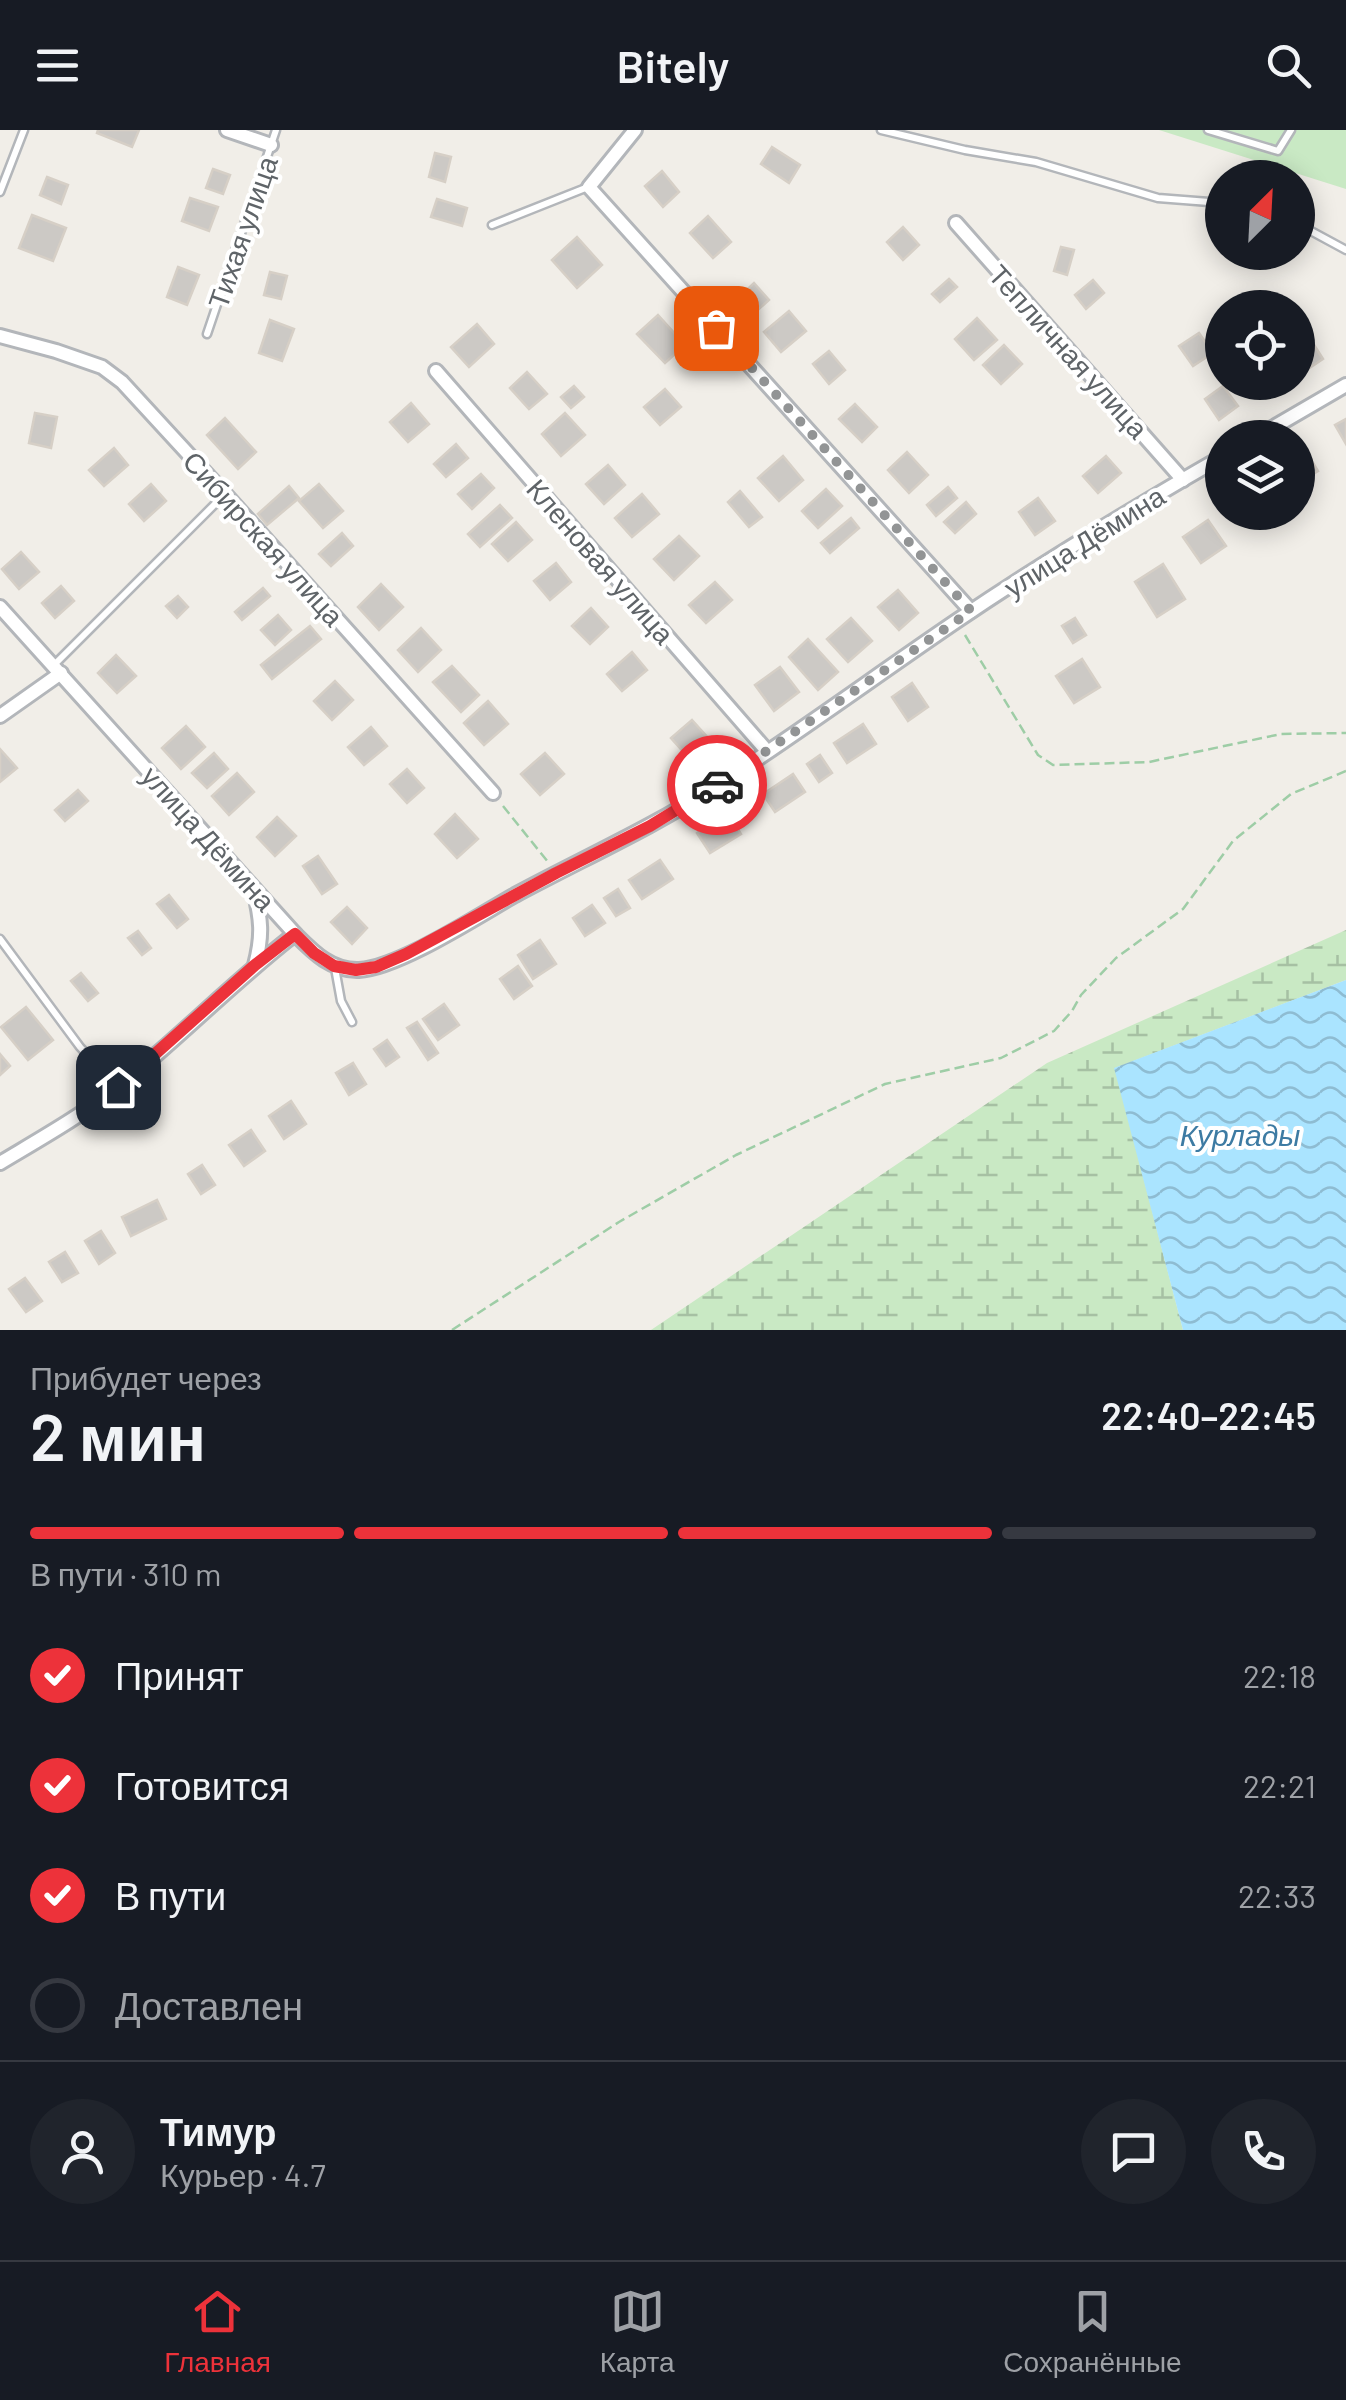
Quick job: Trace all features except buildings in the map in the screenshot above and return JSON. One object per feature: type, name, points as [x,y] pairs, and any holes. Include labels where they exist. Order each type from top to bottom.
[{"type":"street","points":[[228,130],[271,145]]},
{"type":"street","points":[[635,130],[589,187],[971,611]]},
{"type":"street","name":"Тепличная улица","points":[[956,223],[1183,480]]},
{"type":"street","name":"Сибирская улица","points":[[0,336],[102,367],[122,382],[492,793]]},
{"type":"street","name":"Кленовая улица","points":[[436,371],[767,751]]},
{"type":"street","points":[[1286,420],[1346,385]]},
{"type":"street","name":"улица Дёмина","points":[[0,607],[295,934],[334,966],[356,970],[376,967],[406,954],[650,826],[957,620],[1205,466]]},
{"type":"street","points":[[0,716],[57,670]]},
{"type":"street","points":[[254,887],[261,930],[255,965]]},
{"type":"street","points":[[0,1163],[118,1087],[295,934]]},
{"type":"lane","points":[[0,192],[24,130]]},
{"type":"lane","name":"Тихая улица","points":[[208,334],[276,130]]},
{"type":"lane","points":[[881,130],[1036,162],[1158,198],[1205,201]]},
{"type":"lane","points":[[1208,130],[1278,151],[1291,130]]},
{"type":"lane","points":[[492,225],[589,187]]},
{"type":"lane","points":[[1315,233],[1346,250]]},
{"type":"lane","points":[[57,670],[225,494]]},
{"type":"lane","points":[[0,939],[80,1047],[118,1087]]},
{"type":"lane","points":[[334,966],[341,1001],[352,1022]]},
{"type":"path","points":[[957,620],[1038,755],[1053,765],[1149,762],[1281,734],[1346,732]]},
{"type":"path","points":[[452,1330],[619,1222],[736,1155],[884,1084],[1001,1058],[1054,1030],[1116,958],[1183,908],[1233,841],[1290,794],[1346,770]]},
{"type":"path","points":[[492,793],[556,873]]},
{"type":"green space","points":[[1159,130],[1346,130],[1346,189],[1315,179],[1315,160],[1254,160]]},
{"type":"green space","points":[[1346,930],[1346,980],[1115,1068],[1183,1330],[651,1330],[1047,1063]]},
{"type":"water","name":"Курлады","points":[[1346,980],[1346,1330],[1183,1330],[1114,1068]]},
{"type":"way so far","points":[[716,328],[971,611],[717,785]]},
{"type":"route","points":[[118,1087],[295,934],[334,966],[356,970],[376,967],[650,826],[717,785]]}]
